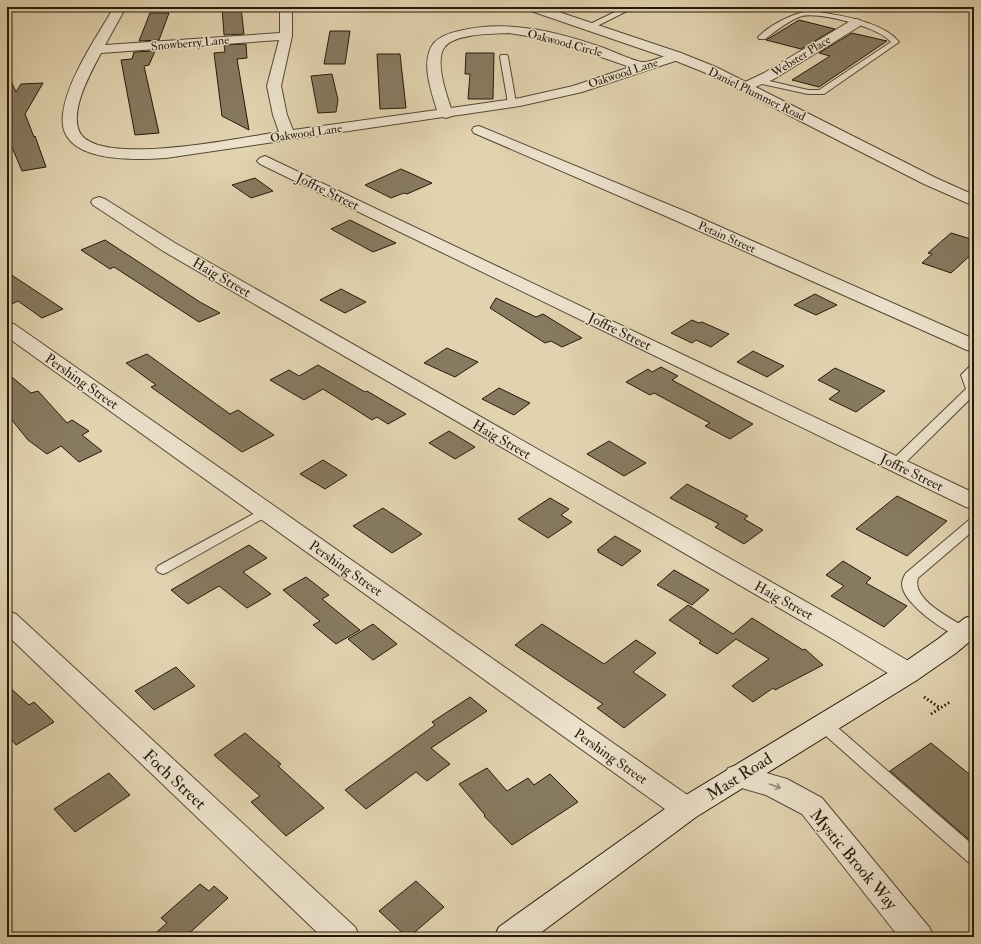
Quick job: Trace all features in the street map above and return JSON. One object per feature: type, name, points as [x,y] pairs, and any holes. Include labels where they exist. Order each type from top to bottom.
[{"type":"street","name":"Oakwood Lane","points":[[120,7],[95,50],[79,85],[69,119],[72,133],[86,145],[112,153],[128,155],[147,155],[512,104],[576,89],[676,56]]},
{"type":"street","points":[[286,7],[286,36],[274,86],[280,115],[287,135]]},
{"type":"street","name":"Daniel Plummer Road","points":[[532,7],[676,56],[711,70],[924,178],[974,201]]},
{"type":"street","name":"Webster Place","points":[[746,87],[761,81],[856,23]]},
{"type":"street","name":"Oakwood Circle","points":[[446,114],[439,97],[435,65],[436,50],[439,45],[447,40],[469,32],[496,30],[538,33],[575,43],[643,67]]},
{"type":"street","name":"Snowberry Lane","points":[[95,50],[286,36]]},
{"type":"street","name":"Petain Street","points":[[479,130],[683,217],[974,346]]},
{"type":"street","name":"Joffre Street","points":[[265,160],[974,502]]},
{"type":"street","name":"Haig Street","points":[[99,202],[203,266],[845,635],[908,673]]},
{"type":"street","name":"Pershing Street","points":[[7,328],[686,809]]},
{"type":"street","name":"Foch Street","points":[[7,620],[344,937]]},
{"type":"street","name":"Mast Road","points":[[510,937],[686,809],[908,673],[969,628]]},
{"type":"street","name":"Mystic Brook Way","points":[[738,776],[778,786],[812,806],[918,937]]},
{"type":"lane","points":[[590,26],[631,7]]},
{"type":"lane","points":[[761,81],[808,92],[821,92],[893,45],[895,42],[890,36],[882,32],[856,23],[830,15],[808,13],[794,17],[762,37]]},
{"type":"lane","points":[[504,57],[512,104]]},
{"type":"lane","points":[[896,464],[973,390],[967,375],[974,368]]},
{"type":"lane","points":[[163,569],[266,511]]},
{"type":"lane","points":[[969,628],[932,612],[915,598],[909,586],[911,576],[974,523]]},
{"type":"lane","points":[[823,724],[974,857]]},
{"type":"path","points":[[924,697],[940,708]]},
{"type":"path","points":[[931,714],[950,702]]},
{"type":"building","points":[[222,7],[241,7],[244,34],[224,35]]},
{"type":"building","points":[[150,13],[169,13],[159,40],[139,41]]},
{"type":"building","points":[[799,20],[835,29],[801,49],[766,40]]},
{"type":"building","points":[[330,31],[350,31],[345,64],[324,64]]},
{"type":"building","points":[[852,33],[887,41],[819,87],[792,80],[830,56],[819,53]]},
{"type":"building","points":[[246,44],[247,58],[237,59],[249,130],[222,116],[214,53],[225,52],[224,45]]},
{"type":"building","points":[[155,51],[149,65],[144,66],[159,133],[135,135],[121,60],[132,59],[134,52]]},
{"type":"building","points":[[466,53],[494,53],[493,99],[468,99],[470,74],[465,74]]},
{"type":"building","points":[[377,54],[400,54],[406,108],[380,109]]},
{"type":"building","points":[[7,72],[16,92],[21,84],[43,83],[25,114],[46,167],[22,171],[9,140],[7,144]]},
{"type":"building","points":[[332,74],[338,100],[336,112],[318,113],[311,76]]},
{"type":"building","points":[[401,169],[432,183],[407,194],[404,193],[391,198],[365,185]]},
{"type":"building","points":[[255,178],[273,191],[251,198],[232,185]]},
{"type":"building","points":[[350,220],[396,243],[373,252],[331,229]]},
{"type":"building","points":[[951,233],[974,240],[974,252],[951,273],[922,263],[932,254],[928,253]]},
{"type":"building","points":[[105,240],[200,302],[220,313],[199,322],[114,267],[110,269],[81,250]]},
{"type":"building","points":[[7,272],[63,309],[42,318],[18,301],[7,306]]},
{"type":"building","points":[[341,289],[366,302],[345,313],[320,300]]},
{"type":"building","points":[[815,294],[837,305],[816,315],[794,305]]},
{"type":"building","points":[[496,298],[536,317],[543,314],[582,338],[562,347],[551,341],[545,343],[490,308]]},
{"type":"building","points":[[692,320],[699,323],[702,322],[729,334],[711,347],[696,340],[692,343],[671,333]]},
{"type":"building","points":[[447,348],[478,362],[455,377],[424,363]]},
{"type":"building","points":[[753,351],[784,366],[767,377],[737,362]]},
{"type":"building","points":[[147,354],[230,414],[238,410],[274,435],[242,452],[151,387],[156,385],[126,363]]},
{"type":"building","points":[[318,365],[406,414],[388,424],[377,417],[372,420],[323,389],[304,400],[270,380],[289,370],[299,376]]},
{"type":"building","points":[[661,367],[678,376],[672,380],[753,424],[730,439],[705,426],[710,423],[654,393],[650,395],[626,382],[648,369],[652,372]]},
{"type":"building","points":[[835,368],[885,391],[856,412],[829,399],[840,391],[818,380]]},
{"type":"building","points":[[7,373],[31,393],[38,391],[67,423],[72,420],[89,431],[82,435],[102,451],[79,462],[61,446],[47,454],[28,440],[7,414]]},
{"type":"building","points":[[499,388],[530,403],[514,415],[482,399]]},
{"type":"building","points":[[449,431],[475,447],[455,459],[429,443]]},
{"type":"building","points":[[609,441],[646,463],[624,476],[587,454]]},
{"type":"building","points":[[323,460],[347,475],[325,489],[300,474]]},
{"type":"building","points":[[687,484],[748,516],[744,519],[763,530],[744,544],[715,527],[719,524],[670,498]]},
{"type":"building","points":[[897,496],[947,521],[907,556],[856,529]]},
{"type":"building","points":[[550,498],[569,509],[561,515],[572,522],[548,538],[518,519]]},
{"type":"building","points":[[383,508],[422,534],[392,553],[353,526]]},
{"type":"building","points":[[615,536],[641,551],[622,566],[597,550]]},
{"type":"building","points":[[249,545],[267,558],[243,572],[271,594],[247,608],[219,586],[188,604],[171,590]]},
{"type":"building","points":[[843,561],[871,578],[866,583],[907,606],[884,627],[831,596],[844,586],[826,575]]},
{"type":"building","points":[[674,570],[709,590],[692,605],[657,585]]},
{"type":"building","points":[[306,577],[329,595],[322,599],[360,630],[336,644],[313,625],[320,621],[283,590]]},
{"type":"building","points":[[688,605],[733,634],[752,618],[803,650],[805,649],[823,665],[775,690],[773,688],[753,702],[732,686],[769,659],[736,639],[717,654],[699,643],[701,641],[669,620]]},
{"type":"building","points":[[373,624],[397,644],[373,660],[348,639]]},
{"type":"building","points":[[542,624],[604,664],[636,640],[656,653],[633,672],[666,695],[624,728],[597,708],[603,704],[515,645]]},
{"type":"building","points":[[176,667],[195,686],[154,710],[135,691]]},
{"type":"building","points":[[7,685],[29,705],[34,702],[54,722],[16,745],[7,734]]},
{"type":"building","points":[[470,697],[487,711],[431,748],[450,764],[427,781],[416,772],[366,809],[345,790],[435,725],[432,722]]},
{"type":"building","points":[[245,733],[281,764],[278,766],[324,808],[286,836],[251,802],[260,796],[214,755]]},
{"type":"building","points":[[931,743],[974,778],[974,844],[890,771]]},
{"type":"building","points":[[487,768],[507,791],[528,778],[534,785],[550,774],[578,802],[512,845],[484,816],[485,815],[459,784]]},
{"type":"building","points":[[109,773],[130,795],[75,832],[54,809]]},
{"type":"building","points":[[416,881],[444,907],[409,937],[407,937],[379,911]]},
{"type":"building","points":[[200,884],[209,891],[214,886],[228,898],[185,937],[151,937],[167,923],[161,918]]}]
